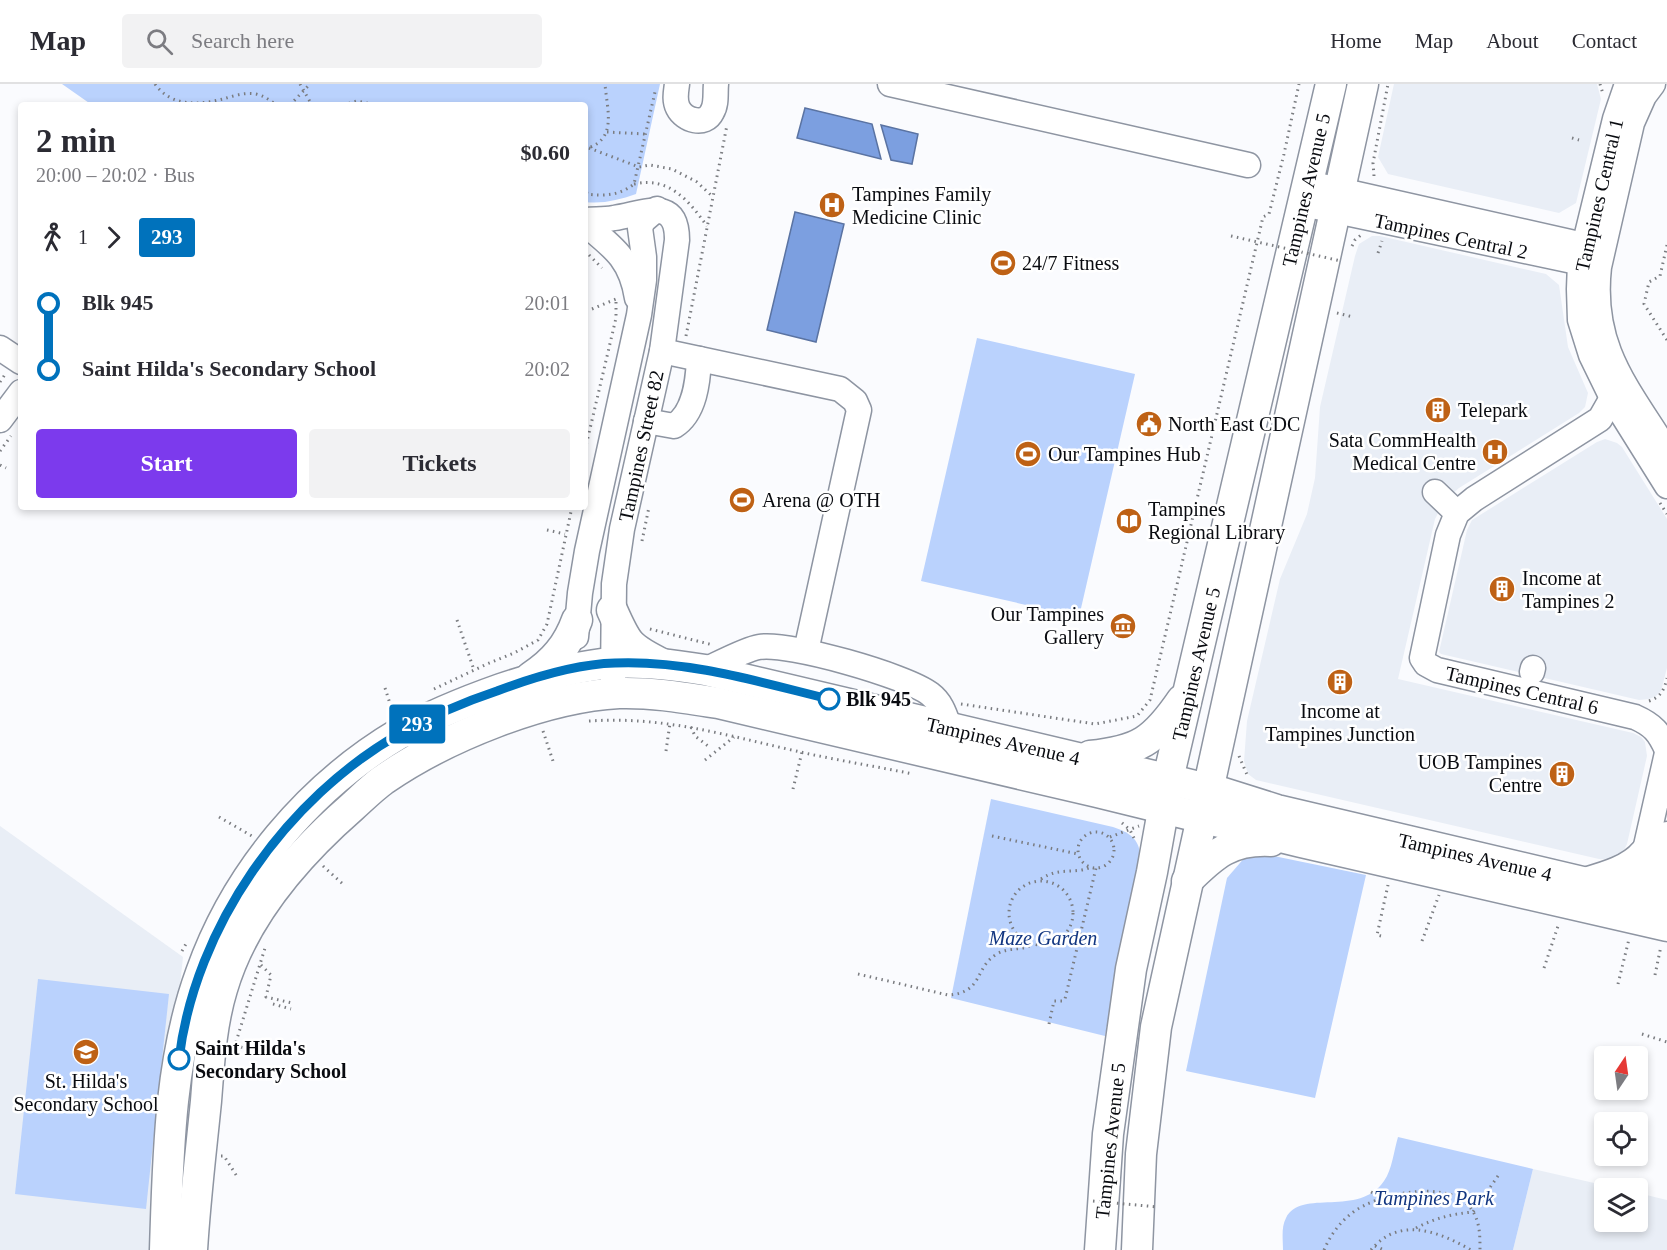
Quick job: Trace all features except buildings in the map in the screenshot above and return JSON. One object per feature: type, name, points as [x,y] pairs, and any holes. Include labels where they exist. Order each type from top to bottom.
[{"type":"main road","name":"Tampines Avenue 5","points":[[1100,1250],[1108,1134],[1131,969],[1190,687],[1331,84]]},
{"type":"main road","name":"Tampines Avenue 5","points":[[1137,1250],[1141,1154],[1156,1028],[1363,84]]},
{"type":"main road","points":[[612,610],[624,638],[631,647],[662,663]]},
{"type":"main road","points":[[526,681],[546,667],[561,651],[571,638],[577,620]]},
{"type":"main road","name":"Tampines Avenue 4","points":[[165,1250],[169,1150],[182,1042],[201,972],[234,899],[256,866],[279,836],[331,784],[360,760],[400,733],[442,712],[526,681],[574,669],[613,663],[662,663],[710,657],[945,716],[1076,758],[1167,794],[1205,803],[1277,810],[1585,883],[1649,917]]},
{"type":"main road","points":[[1076,758],[1116,753],[1139,746],[1167,722],[1190,687]]},
{"type":"main road","name":"Tampines Avenue 4","points":[[192,1250],[213,1032],[222,988],[249,926],[295,862],[334,822],[381,781],[425,754],[527,711],[580,710],[613,694],[665,695],[718,703],[1097,792],[1167,794]]},
{"type":"main road","points":[[1222,725],[1222,748],[1236,782],[1250,794],[1277,810]]},
{"type":"main road","points":[[1097,792],[1124,809],[1138,826],[1149,854],[1152,872]]},
{"type":"main road","name":"Tampines Avenue 4","points":[[1205,803],[1300,842],[1649,917]]},
{"type":"main road","points":[[1188,881],[1206,862],[1234,844],[1254,840],[1300,842]]},
{"type":"main road","points":[[1585,883],[1604,878],[1638,862],[1656,844]]},
{"type":"street","points":[[677,84],[675,98],[677,107],[689,118],[698,121],[705,120],[713,112],[716,84]]},
{"type":"street","points":[[890,84],[1248,165]]},
{"type":"street","name":"Tampines Central 1","points":[[1653,84],[1644,96],[1632,123],[1592,256],[1579,289],[1580,320],[1591,355],[1612,398],[1664,467]]},
{"type":"street","name":"Tampines Central 1","points":[[1621,90],[1592,256],[1598,316],[1604,342],[1664,467]]},
{"type":"street","name":"Tampines Central 2","points":[[1305,193],[1592,256]]},
{"type":"street","name":"Tampines Street 82","points":[[580,710],[574,669],[577,620],[587,551],[639,315],[644,280],[640,228],[643,221],[657,210]]},
{"type":"street","name":"Tampines Street 82","points":[[588,222],[657,210],[675,219],[677,228],[681,355],[646,421],[622,529],[612,610],[613,694]]},
{"type":"street","name":"Tampines Street 82","points":[[588,225],[620,253],[630,272],[639,315]]},
{"type":"street","points":[[0,348],[18,360]]},
{"type":"street","points":[[681,355],[840,389],[855,401],[859,410],[806,651]]},
{"type":"street","points":[[646,421],[674,426],[681,421],[689,409],[696,386],[681,355]]},
{"type":"street","points":[[0,420],[18,396]]},
{"type":"street","points":[[1435,492],[1457,513],[1474,498],[1600,419],[1612,398]]},
{"type":"street","name":"Tampines Central 6","points":[[1457,513],[1448,535],[1422,658],[1426,664],[1437,670],[1635,717],[1649,723],[1660,736],[1667,752]]},
{"type":"street","points":[[710,657],[759,647],[777,647],[834,658],[913,684],[929,693],[945,716]]},
{"type":"street","points":[[1649,917],[1667,752]]},
{"type":"path","points":[[155,84],[167,96],[180,102]]},
{"type":"path","points":[[158,88],[161,84]]},
{"type":"path","points":[[300,84],[310,102]]},
{"type":"path","points":[[293,102],[310,84]]},
{"type":"path","points":[[588,147],[600,141],[607,132],[609,119],[605,84]]},
{"type":"path","points":[[588,194],[612,195],[627,190],[634,184],[656,84]]},
{"type":"path","points":[[945,716],[964,704],[1095,724],[1137,716],[1150,700],[1240,308],[1263,217],[1269,214],[1299,84]]},
{"type":"path","points":[[1374,176],[1373,163],[1388,84]]},
{"type":"path","points":[[204,102],[249,93],[265,97],[272,102]]},
{"type":"path","points":[[607,132],[645,134]]},
{"type":"path","points":[[1572,138],[1579,140]]},
{"type":"path","points":[[588,148],[639,167],[650,165],[672,169],[697,182],[714,197]]},
{"type":"path","points":[[681,355],[722,152]]},
{"type":"path","points":[[1350,256],[1355,240],[1369,232]]},
{"type":"path","points":[[1378,253],[1383,233]]},
{"type":"path","points":[[1231,236],[1341,261]]},
{"type":"path","points":[[1667,245],[1660,276],[1649,282],[1644,304],[1667,340]]},
{"type":"path","points":[[588,254],[605,272]]},
{"type":"path","points":[[588,437],[616,318],[616,298],[592,309]]},
{"type":"path","points":[[1337,313],[1353,317]]},
{"type":"path","points":[[0,465],[6,468]]},
{"type":"path","points":[[640,550],[650,504]]},
{"type":"path","points":[[538,640],[547,624],[571,510]]},
{"type":"path","points":[[547,530],[565,534]]},
{"type":"path","points":[[458,620],[474,670]]},
{"type":"path","points":[[645,625],[650,630],[710,657]]},
{"type":"path","points":[[1638,702],[1657,698],[1664,690],[1667,678]]},
{"type":"path","points":[[385,688],[394,715]]},
{"type":"path","points":[[580,710],[617,719],[670,723],[916,774]]},
{"type":"path","points":[[666,751],[670,723]]},
{"type":"path","points":[[690,727],[695,736],[708,746]]},
{"type":"path","points":[[534,730],[543,728],[554,764]]},
{"type":"path","points":[[705,760],[734,737]]},
{"type":"path","points":[[793,789],[802,752]]},
{"type":"path","points":[[1239,757],[1247,776],[1257,783]]},
{"type":"path","points":[[219,817],[252,836]]},
{"type":"path","points":[[1117,818],[1130,830],[1136,846]]},
{"type":"path","points":[[1110,837],[1130,830]]},
{"type":"path","points":[[1100,832],[1110,837],[1115,849],[1107,865],[1096,868],[1080,860],[1078,854],[1079,842],[1087,833],[1100,832]]},
{"type":"path","points":[[992,836],[1078,854]]},
{"type":"path","points":[[322,866],[344,885]]},
{"type":"path","points":[[1040,880],[1059,886],[1067,893],[1074,911],[1069,931],[1053,943],[1043,945],[1023,940],[1016,933],[1009,915],[1010,904],[1021,888],[1052,873],[1083,870],[1090,867]]},
{"type":"path","points":[[1048,1024],[1054,1001],[1065,999],[1096,868]]},
{"type":"path","points":[[1381,936],[1377,935],[1389,880]]},
{"type":"path","points":[[1422,941],[1441,891]]},
{"type":"path","points":[[1649,917],[1654,975]]},
{"type":"path","points":[[1618,984],[1649,917]]},
{"type":"path","points":[[1544,968],[1561,919]]},
{"type":"path","points":[[267,941],[235,1046],[278,1054]]},
{"type":"path","points":[[858,974],[948,995],[957,994],[973,986],[994,955],[1033,944]]},
{"type":"path","points":[[261,964],[271,975],[266,997],[292,1003]]},
{"type":"path","points":[[273,1004],[291,1009]]},
{"type":"path","points":[[1642,1034],[1667,1042]]},
{"type":"path","points":[[223,1168],[225,1150]]},
{"type":"path","points":[[224,1156],[238,1178]]},
{"type":"path","points":[[1473,1212],[1500,1173]]},
{"type":"path","points":[[1371,1192],[1383,1198]]},
{"type":"path","points":[[1324,1250],[1333,1232],[1351,1213],[1383,1198],[1403,1193],[1435,1193],[1452,1196],[1466,1203],[1473,1212],[1479,1229],[1480,1250]]},
{"type":"path","points":[[1088,1204],[1089,1194]]},
{"type":"path","points":[[1093,1202],[1158,1207]]},
{"type":"path","points":[[1415,1229],[1431,1220],[1450,1214],[1473,1212]]},
{"type":"path","points":[[1371,1250],[1392,1233],[1403,1229],[1415,1229],[1471,1250]]},
{"type":"path","points":[[1374,1246],[1384,1250]]},
{"type":"shaded area","points":[[1394,84],[1597,84],[1601,99],[1576,203],[1559,213],[1388,174],[1378,157]]},
{"type":"shaded area","points":[[805,108],[872,124],[881,159],[797,138]]},
{"type":"shaded area","points":[[881,125],[918,134],[912,164],[891,160]]},
{"type":"shaded area","points":[[795,212],[844,224],[816,342],[767,330]]},
{"type":"shaded area","points":[[1372,236],[1546,274],[1559,285],[1568,347],[1588,393],[1585,407],[1579,413],[1459,488],[1445,500],[1435,519],[1398,679],[1633,733],[1641,737],[1645,742],[1647,756],[1627,844],[1623,852],[1611,860],[1256,780],[1248,774],[1244,761],[1247,721],[1280,579],[1307,514],[1315,478],[1320,407],[1355,256],[1359,244]]},
{"type":"shaded area","points":[[1605,439],[1622,447],[1667,519],[1667,668],[1661,691],[1649,699],[1639,700],[1441,654],[1439,652],[1467,530],[1472,520]]},
{"type":"shaded area","name":"St. Hilda's Secondary School","points":[[0,826],[183,957],[155,1222],[150,1250],[0,1250]]},
{"type":"shaded area","points":[[1533,1169],[1594,1183],[1594,1232],[1648,1232],[1648,1195],[1667,1200],[1667,1250],[1513,1250]]},
{"type":"green space","points":[[62,84],[660,84],[636,194],[598,202],[588,202],[588,102],[88,102]]},
{"type":"green space","points":[[977,338],[1135,374],[1079,617],[921,581]]},
{"type":"green space","name":"Maze Garden","points":[[991,799],[1113,827],[1124,831],[1138,845],[1140,857],[1105,1036],[951,998]]},
{"type":"green space","points":[[1264,854],[1366,875],[1315,1098],[1186,1071],[1227,878],[1246,856]]},
{"type":"green space","points":[[38,979],[169,994],[146,1209],[15,1194]]},
{"type":"green space","name":"Tampines Park","points":[[1398,1137],[1533,1169],[1513,1250],[1283,1250],[1283,1225],[1293,1209],[1317,1203],[1346,1201],[1373,1192],[1387,1176]]},
{"type":"bus line","name":"293","points":[[179,1059],[193,996],[201,972],[234,899],[256,866],[279,836],[331,784],[360,760],[400,733],[475,698],[526,681],[574,669],[613,663],[662,663],[705,670],[829,699]]},
{"type":"place","name":"Tampines Family Medicine Clinic","points":[[832,205]]},
{"type":"place","name":"24/7 Fitness","points":[[1003,263]]},
{"type":"place","name":"Telepark","points":[[1438,410]]},
{"type":"place","name":"North East CDC","points":[[1149,424]]},
{"type":"place","name":"Sata CommHealth Medical Centre","points":[[1495,452]]},
{"type":"place","name":"Our Tampines Hub","points":[[1028,454]]},
{"type":"place","name":"Arena @ OTH","points":[[742,500]]},
{"type":"place","name":"Tampines Regional Library","points":[[1129,521]]},
{"type":"place","name":"Income at Tampines 2","points":[[1502,589]]},
{"type":"place","name":"Our Tampines Gallery","points":[[1123,626]]},
{"type":"place","name":"Income at Tampines Junction","points":[[1340,682]]},
{"type":"place","name":"Blk 945","points":[[829,699]]},
{"type":"place","name":"UOB Tampines Centre","points":[[1562,774]]},
{"type":"place","name":"St. Hilda's Secondary School","points":[[86,1052]]},
{"type":"place","name":"Saint Hilda's Secondary School","points":[[179,1059]]}]
